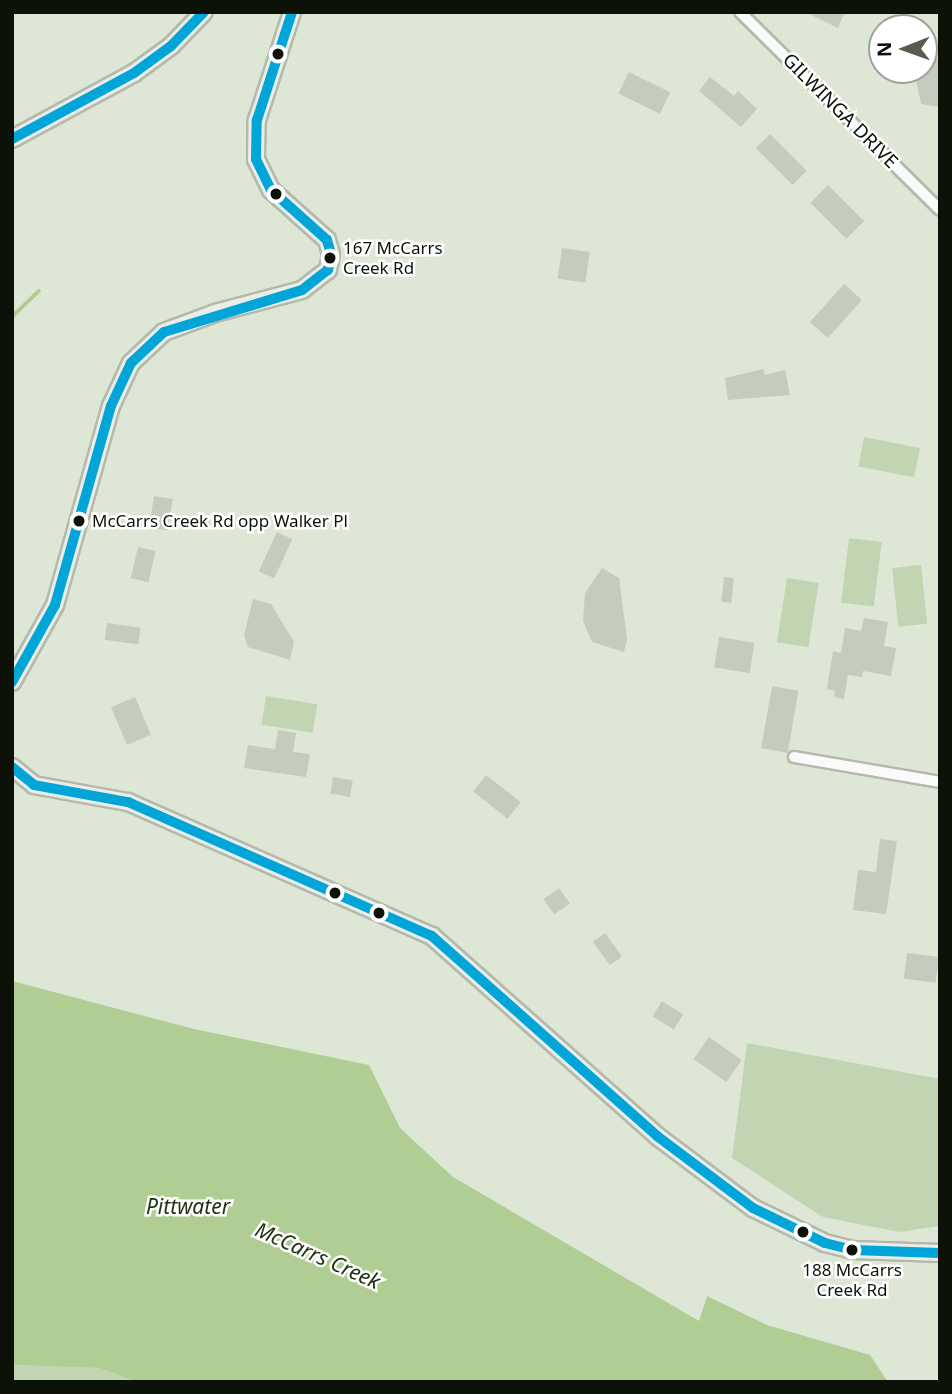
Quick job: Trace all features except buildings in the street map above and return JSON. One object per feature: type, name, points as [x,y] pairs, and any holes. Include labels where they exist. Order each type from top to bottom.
[{"type":"main road","points":[[12,139],[134,73],[171,46],[204,12]]},
{"type":"main road","points":[[12,682],[55,605],[111,407],[131,363],[164,332],[215,313],[291,294],[328,270],[331,254],[327,240],[271,190],[256,159],[257,120],[292,12]]},
{"type":"main road","points":[[14,771],[34,785],[128,802],[432,936],[657,1136],[753,1208],[825,1243],[853,1250],[940,1253]]},
{"type":"street","name":"GILWINGA DRIVE","points":[[740,12],[940,210]]},
{"type":"street","points":[[794,757],[940,782]]},
{"type":"shaded area","points":[[864,437],[920,448],[914,477],[858,466]]},
{"type":"shaded area","points":[[849,538],[882,542],[874,607],[841,603]]},
{"type":"shaded area","points":[[921,565],[927,624],[898,627],[892,568]]},
{"type":"shaded area","points":[[787,578],[819,583],[808,647],[777,642]]},
{"type":"shaded area","points":[[266,696],[317,704],[313,733],[261,725]]},
{"type":"shaded area","points":[[747,1043],[940,1079],[940,1226],[899,1232],[823,1217],[732,1158]]},
{"type":"shaded area","points":[[12,1365],[99,1368],[137,1382],[12,1382]]},
{"type":"water","name":"Pittwater","points":[[12,981],[194,1029],[369,1065],[400,1128],[453,1177],[699,1321],[707,1296],[767,1325],[870,1355],[888,1382],[137,1382],[99,1368],[12,1365]]},
{"type":"waterway","points":[[12,317],[39,291]]},
{"type":"transit line","points":[[12,139],[134,73],[171,46],[204,12]]},
{"type":"transit line","points":[[12,682],[55,605],[111,406],[131,363],[164,332],[302,290],[328,270],[331,254],[327,240],[271,190],[256,159],[257,120],[292,12]]},
{"type":"transit line","points":[[12,767],[34,785],[128,802],[432,936],[657,1136],[753,1208],[825,1243],[853,1250],[940,1253]]},
{"type":"place","name":"167 McCarrs Creek Rd","points":[[330,258]]},
{"type":"place","name":"McCarrs Creek Rd opp Walker Pl","points":[[79,521]]},
{"type":"place","name":"188 McCarrs Creek Rd","points":[[852,1250]]},
{"type":"water label","name":"McCarrs Creek","points":[[318,1255]]}]
